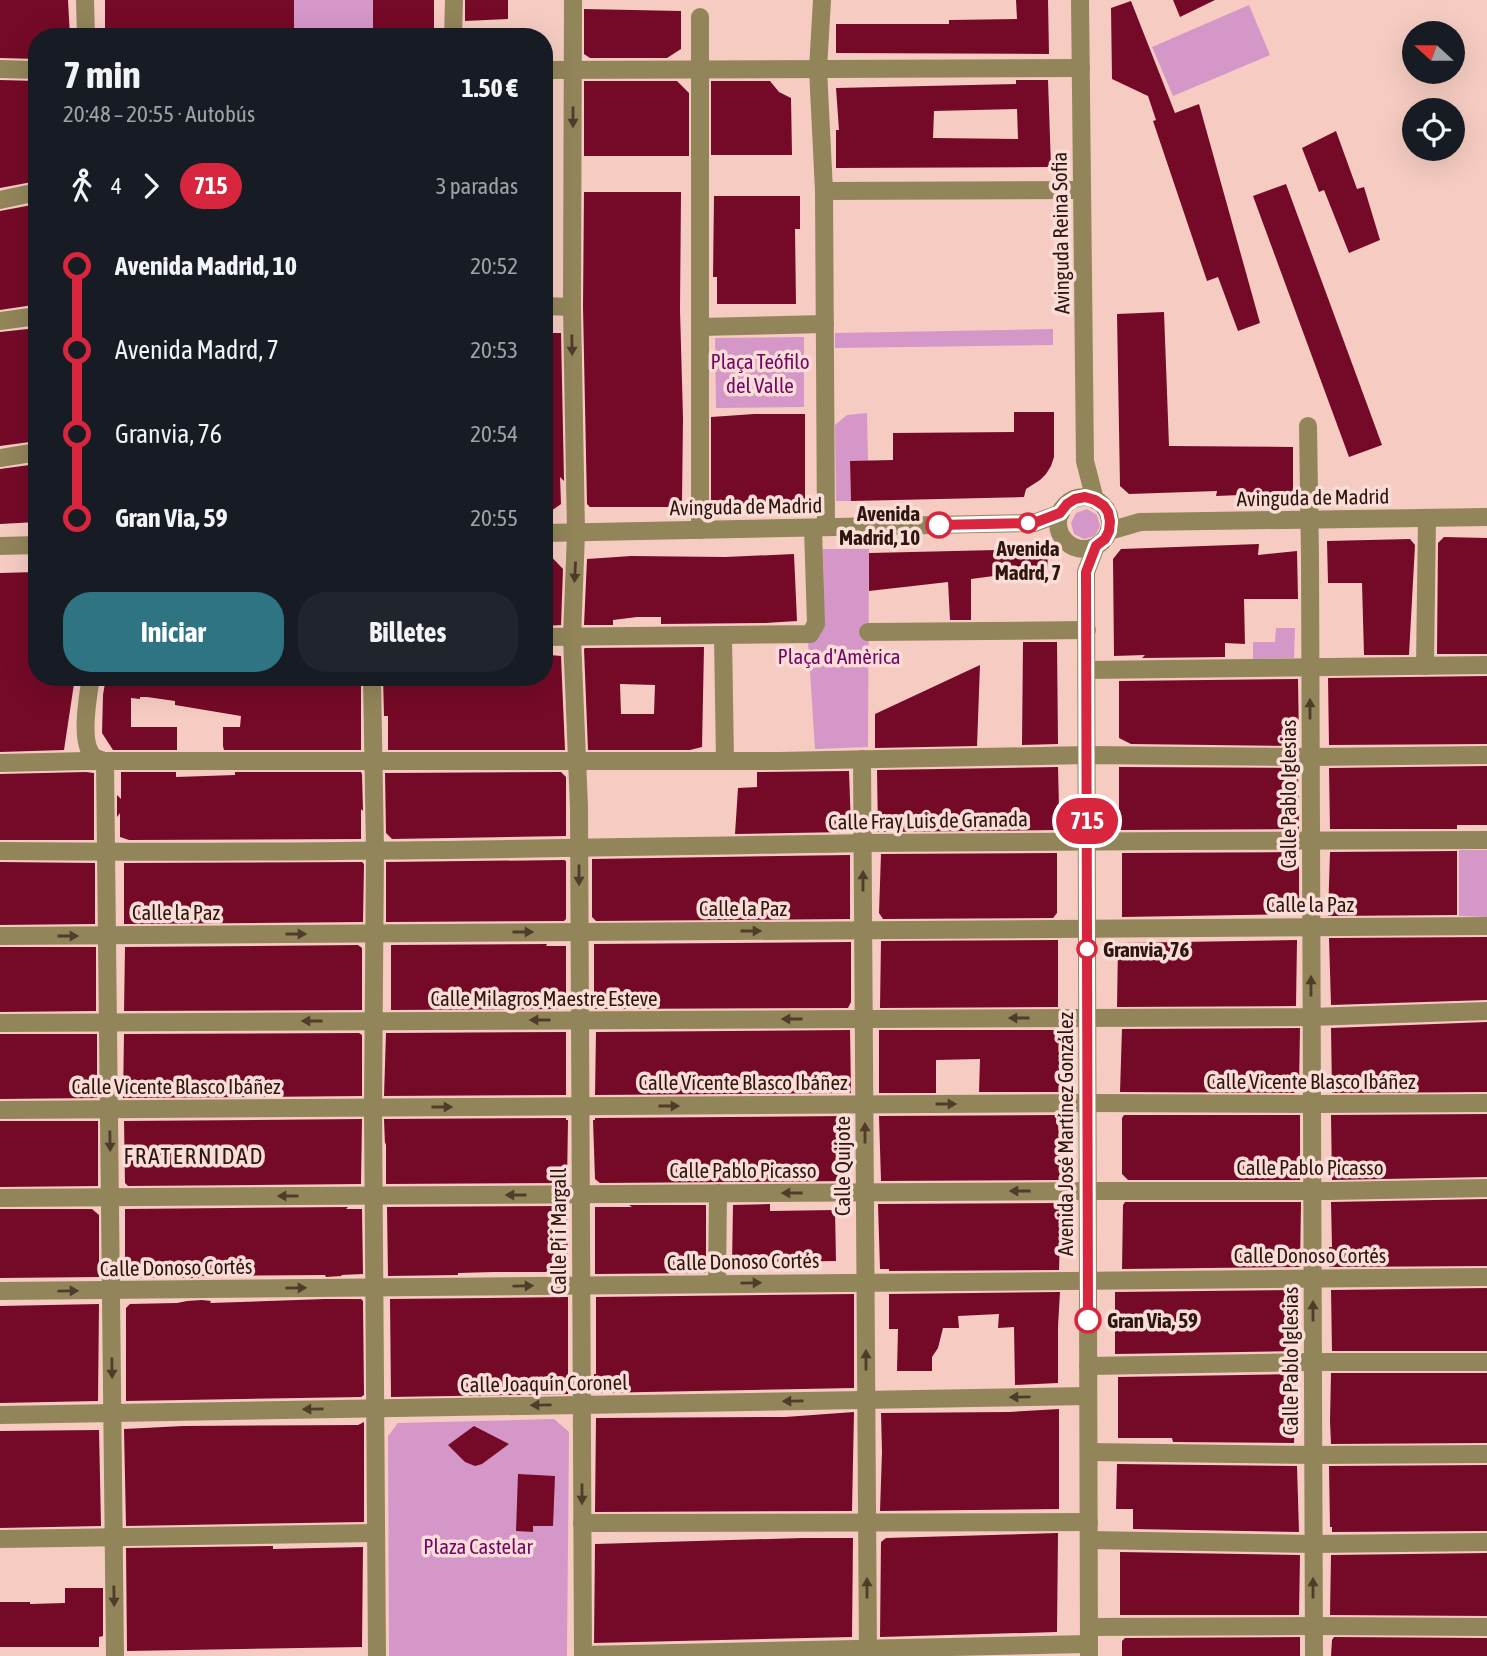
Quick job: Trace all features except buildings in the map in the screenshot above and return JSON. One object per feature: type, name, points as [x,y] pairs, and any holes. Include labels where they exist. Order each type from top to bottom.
[{"type":"street","points":[[85,0],[86,28]]},
{"type":"street","points":[[453,28],[454,0]]},
{"type":"street","name":"Calle Pi i Margall","points":[[573,0],[572,307],[576,533],[572,638],[579,807],[583,1656]]},
{"type":"street","points":[[553,638],[810,634],[816,624],[825,324],[824,191],[818,69],[822,0]]},
{"type":"street","name":"Avinguda Reina Sofia","points":[[1075,499],[1085,465],[1080,0]]},
{"type":"street","points":[[700,17],[700,530]]},
{"type":"street","points":[[553,70],[1081,68]]},
{"type":"street","points":[[0,69],[28,69]]},
{"type":"street","points":[[824,191],[1082,190]]},
{"type":"street","points":[[0,200],[28,194]]},
{"type":"street","points":[[553,306],[572,307]]},
{"type":"street","points":[[0,321],[28,317]]},
{"type":"street","points":[[700,327],[825,324]]},
{"type":"street","name":"Calle Pablo Iglesias","points":[[1308,426],[1314,1656]]},
{"type":"street","points":[[0,458],[28,453]]},
{"type":"street","name":"Avinguda Reina Sofia","points":[[1085,465],[1102,506]]},
{"type":"street","points":[[1085,497],[1102,506],[1110,521],[1105,539],[1096,546],[1085,549],[1067,543],[1058,524],[1060,513],[1067,504],[1085,497]]},
{"type":"street","name":"Avinguda de Madrid","points":[[1102,506],[1140,522]]},
{"type":"street","name":"Avinguda de Madrid","points":[[553,533],[1034,523],[1060,513]]},
{"type":"street","name":"Avinguda de Madrid","points":[[1109,531],[1140,522],[1487,517]]},
{"type":"street","points":[[1425,666],[1427,518]]},
{"type":"street","name":"Avinguda de Madrid","points":[[1034,523],[1061,534]]},
{"type":"street","points":[[0,546],[28,545]]},
{"type":"street","points":[[1086,572],[1096,546]]},
{"type":"street","points":[[1076,548],[1086,572]]},
{"type":"street","name":"Avenida José Martínez González","points":[[1086,572],[1089,1642]]},
{"type":"street","points":[[868,632],[1087,630]]},
{"type":"street","points":[[723,635],[725,761]]},
{"type":"street","points":[[1087,670],[1487,665]]},
{"type":"street","points":[[90,686],[86,734],[95,757],[105,761]]},
{"type":"street","points":[[372,686],[377,1656]]},
{"type":"street","points":[[0,762],[778,761],[1087,755],[1487,755]]},
{"type":"street","name":"Calle Quijote","points":[[862,760],[868,1652]]},
{"type":"street","points":[[105,761],[115,1656]]},
{"type":"street","name":"Calle Fray Luis de Granada","points":[[0,851],[434,850],[1087,841],[1487,840]]},
{"type":"street","name":"Calle la Paz","points":[[0,936],[1487,926]]},
{"type":"street","name":"Calle Milagros Maestre Esteve","points":[[0,1023],[1311,1017],[1487,1012]]},
{"type":"street","name":"Calle Vicente Blasco Ibáñez","points":[[0,1110],[1088,1102],[1487,1103]]},
{"type":"street","name":"Calle Pablo Picasso","points":[[0,1198],[1487,1188]]},
{"type":"street","points":[[717,1284],[718,1193]]},
{"type":"street","name":"Calle Donoso Cortés","points":[[0,1291],[1487,1277]]},
{"type":"street","points":[[1088,1366],[1487,1362]]},
{"type":"street","name":"Calle Joaquín Coronel","points":[[0,1415],[1088,1396]]},
{"type":"street","points":[[1089,1452],[1487,1454]]},
{"type":"street","points":[[582,1523],[867,1523],[1089,1531],[1313,1544],[1487,1542]]},
{"type":"street","points":[[0,1539],[376,1533]]},
{"type":"street","points":[[583,1656],[868,1652],[1089,1642],[1313,1626],[1487,1627]]},
{"type":"green space","points":[[294,0],[373,0],[373,28],[294,28]]},
{"type":"green space","points":[[1249,5],[1270,55],[1173,96],[1152,47]]},
{"type":"green space","points":[[1053,329],[1053,345],[835,348],[835,333]]},
{"type":"green space","name":"Plaça Teófilo del Valle","points":[[804,337],[804,407],[716,408],[715,338]]},
{"type":"green space","points":[[867,413],[868,461],[850,461],[851,501],[836,501],[835,425],[847,415]]},
{"type":"green space","points":[[1087,509],[1097,515],[1100,526],[1095,536],[1084,539],[1074,534],[1071,523],[1076,513]]},
{"type":"green space","name":"Plaça d'Amèrica","points":[[823,549],[869,549],[868,747],[815,749],[808,641],[824,628]]},
{"type":"green space","points":[[1276,628],[1295,628],[1294,658],[1253,659],[1253,642],[1275,642]]},
{"type":"green space","points":[[1459,850],[1487,850],[1487,917],[1459,916]]},
{"type":"green space","name":"Plaza Castelar","points":[[554,1419],[569,1432],[567,1656],[389,1656],[388,1436],[398,1423]]},
{"type":"bus line","name":"715","points":[[939,525],[1034,523],[1060,513],[1067,504],[1085,497],[1104,506],[1110,521],[1109,531],[1105,539],[1096,546],[1086,572],[1088,1320]]},
{"type":"place","name":"Avenida Madrd, 7","points":[[1028,523]]},
{"type":"place","name":"Avenida Madrid, 10","points":[[939,525]]},
{"type":"place","name":"Granvia, 76","points":[[1087,949]]},
{"type":"place","name":"Gran Via, 59","points":[[1088,1320]]},
{"type":"district","name":"FRATERNIDAD","points":[[194,1156]]}]
